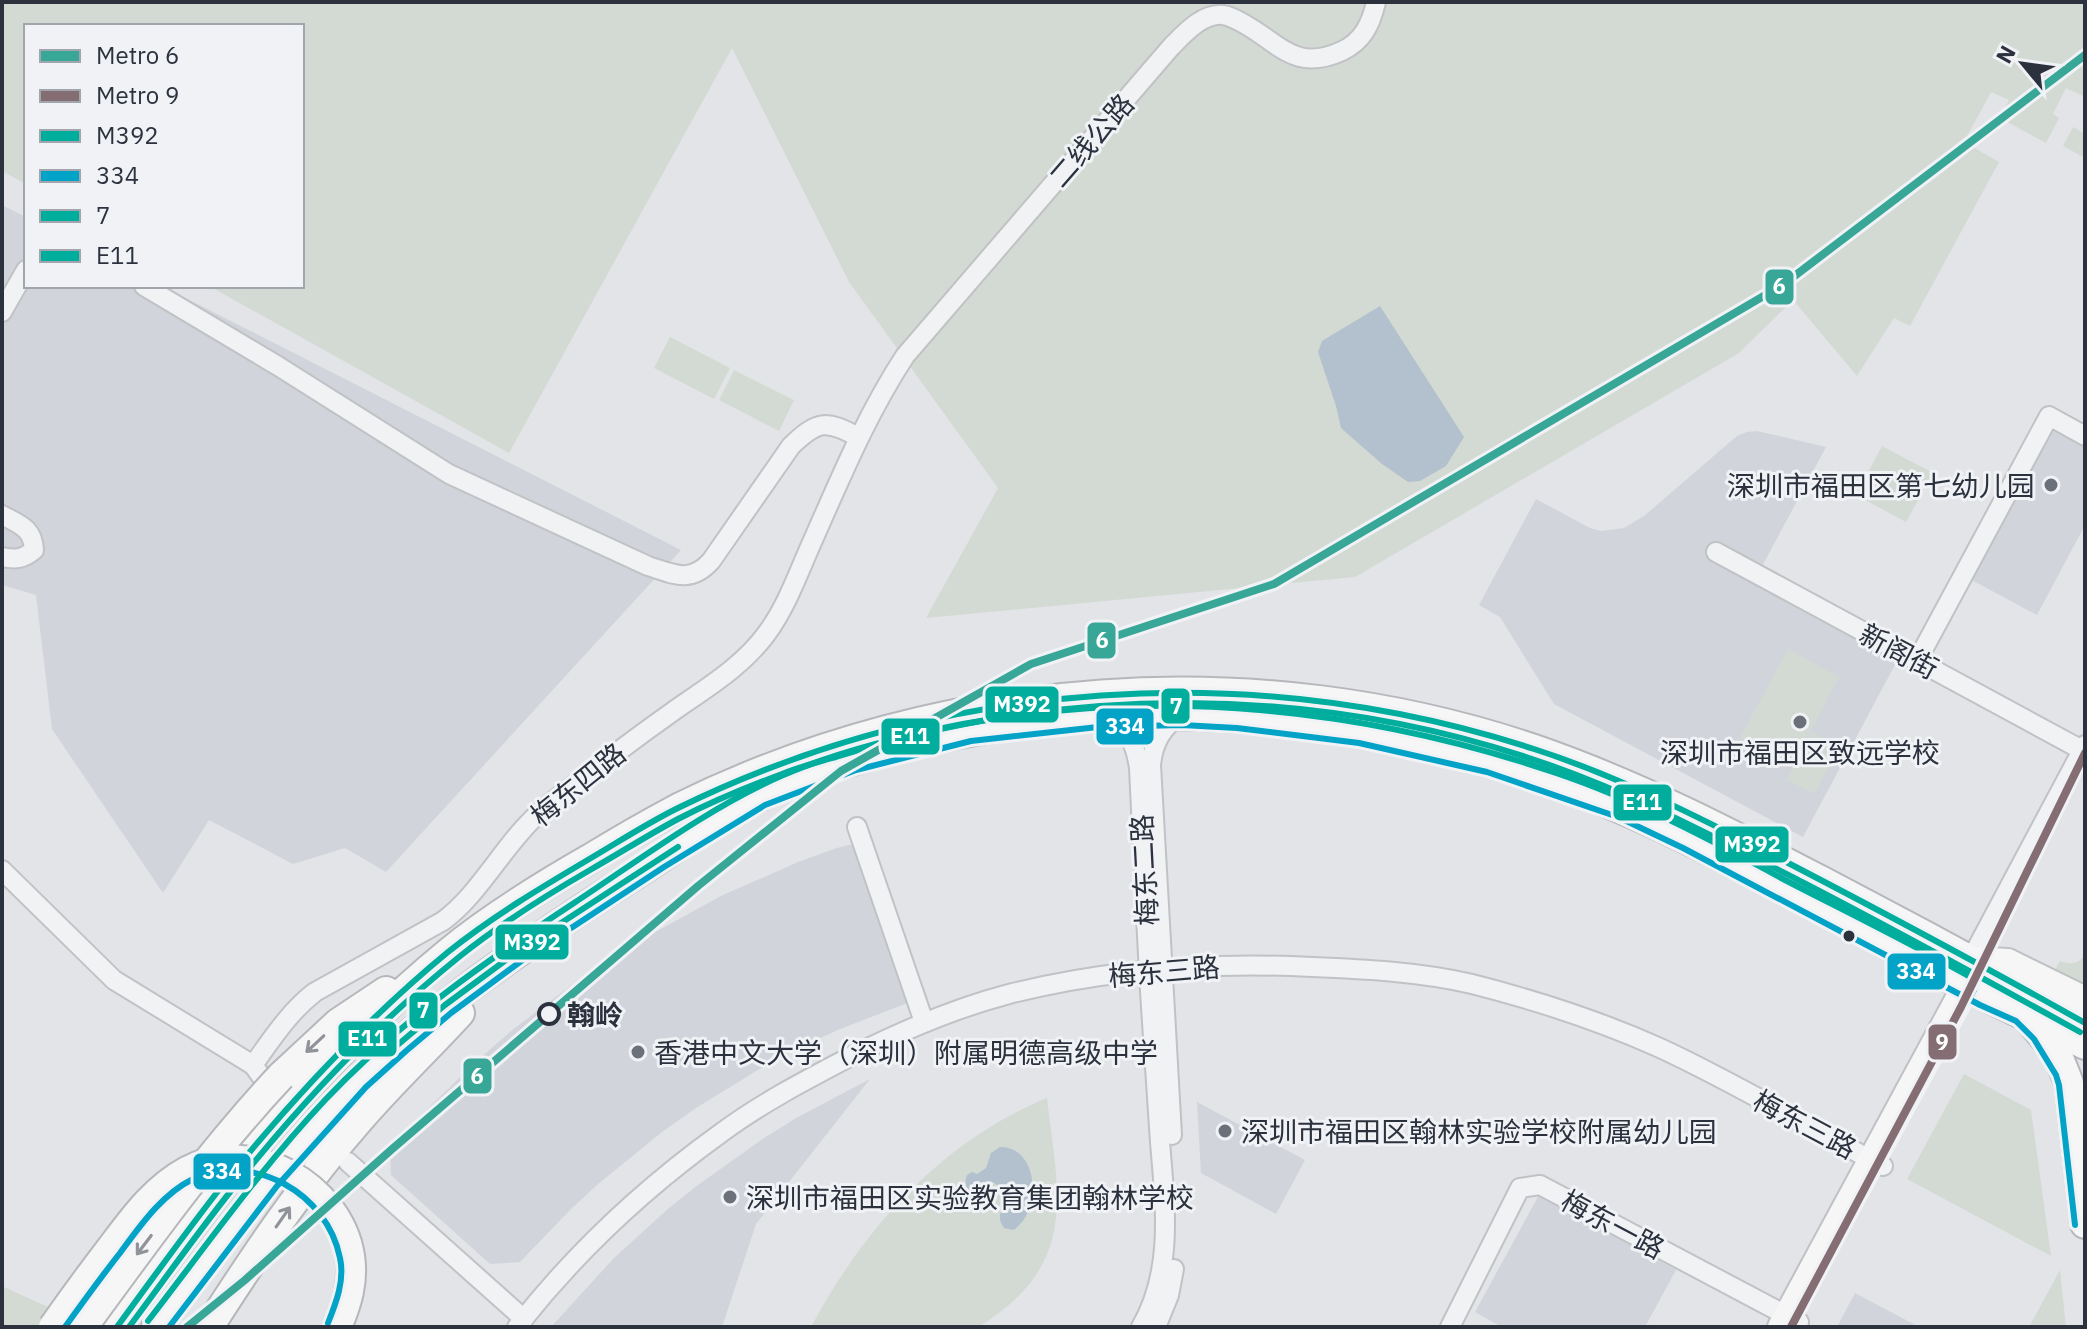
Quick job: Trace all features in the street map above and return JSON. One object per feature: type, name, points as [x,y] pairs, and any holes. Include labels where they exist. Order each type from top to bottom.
[{"type":"highway","points":[[117,1327],[245,1158],[300,1095],[361,1032],[485,923],[576,866],[682,807],[798,758],[883,731],[948,715],[1073,697],[1190,691],[1277,695],[1370,707],[1532,748],[1655,796],[1697,816],[1972,979],[2022,1013],[2085,1045]]},
{"type":"highway","points":[[156,1327],[269,1180],[359,1080],[445,1005],[518,951],[761,796],[898,748],[969,731],[1097,717],[1182,715],[1238,718],[1361,733],[1490,762],[1622,808],[1972,979],[2085,1023]]},
{"type":"highway","points":[[209,1327],[288,1210],[359,1120],[518,951]]},
{"type":"highway","points":[[83,1327],[211,1156],[274,1080],[338,1023],[448,953]]},
{"type":"highway","points":[[2022,1013],[2052,1047],[2069,1083],[2085,1224]]},
{"type":"highway","points":[[53,1327],[151,1197],[190,1169],[212,1161],[237,1160],[292,1175],[329,1207],[342,1227],[352,1278],[347,1303],[337,1327]]},
{"type":"main road","points":[[1790,1323],[1972,979],[2008,961],[2085,999]]},
{"type":"street","name":"二线公路","points":[[858,437],[905,356],[1171,47],[1189,30],[1213,16],[1223,15],[1249,26],[1285,52],[1303,58],[1324,57],[1347,48],[1361,38],[1376,2]]},
{"type":"street","points":[[2,312],[24,274]]},
{"type":"street","points":[[147,288],[449,474],[648,566],[677,575],[702,571],[791,446],[805,433],[826,423],[858,437]]},
{"type":"street","points":[[1917,661],[2049,416],[2085,436]]},
{"type":"street","name":"梅东四路","points":[[253,1065],[290,1015],[315,992],[456,911],[538,813],[624,746],[736,668],[768,632],[798,573],[858,437]]},
{"type":"street","points":[[2,515],[28,530],[34,539],[34,550],[16,560],[2,557]]},
{"type":"street","name":"新阁街","points":[[1716,552],[2084,747]]},
{"type":"street","name":"梅东二路","points":[[1156,969],[1152,753],[1159,735],[1182,715]]},
{"type":"street","name":"梅东二路","points":[[1097,717],[1127,735],[1137,754],[1156,969],[1177,1246],[1169,1295],[1147,1326]]},
{"type":"street","points":[[1972,979],[2084,747]]},
{"type":"street","points":[[857,827],[924,1022]]},
{"type":"street","points":[[2,870],[114,980],[274,1080]]},
{"type":"street","points":[[456,911],[485,923]]},
{"type":"street","name":"梅东三路","points":[[520,1323],[572,1263],[618,1217],[670,1173],[722,1132],[813,1077],[924,1022],[994,999],[1048,985],[1156,969],[1244,965],[1329,968],[1467,983],[1568,1013],[1657,1047],[1877,1163]]},
{"type":"street","points":[[348,1162],[520,1323]]},
{"type":"street","name":"梅东一路","points":[[1450,1327],[1520,1188],[1540,1185],[1790,1323]]},
{"type":"shaded area","points":[[2,2],[2085,2],[2085,97],[2066,88],[2053,114],[2059,118],[2046,143],[2000,118],[2009,100],[1991,92],[1964,142],[1999,162],[1910,326],[1894,318],[1857,376],[1793,300],[1739,353],[1355,577],[926,618],[998,488],[849,282],[732,48],[509,453],[213,288],[304,288],[304,24],[24,24],[24,183],[2,171]]},
{"type":"shaded area","points":[[2073,127],[2085,134],[2085,158],[2063,146]]},
{"type":"shaded area","points":[[2,205],[24,216],[24,288],[166,288],[681,550],[386,872],[345,848],[293,864],[209,820],[163,893],[52,729],[36,595],[2,585]]},
{"type":"shaded area","points":[[670,337],[730,368],[714,399],[654,368]]},
{"type":"shaded area","points":[[734,370],[794,400],[779,431],[719,400]]},
{"type":"shaded area","name":"深圳市福田区第七幼儿园","points":[[2049,426],[2085,445],[2085,525],[2037,615],[1968,578]]},
{"type":"shaded area","points":[[1757,431],[1826,447],[1753,583],[1897,661],[1803,837],[1554,704],[1500,617],[1479,605],[1536,499],[1590,528],[1601,531],[1624,528],[1644,516],[1737,436]]},
{"type":"shaded area","points":[[1882,446],[1933,473],[1906,522],[1856,495]]},
{"type":"shaded area","points":[[1788,649],[1839,677],[1792,766],[1740,738]]},
{"type":"shaded area","points":[[1812,732],[1840,747],[1814,794],[1787,780]]},
{"type":"shaded area","name":"香港中文大学（深圳）附属明德高级中学","points":[[865,841],[918,999],[803,1046],[696,1108],[598,1184],[520,1262],[490,1264],[391,1175],[390,1148],[419,1117],[511,1031],[577,981],[648,936],[721,896],[798,862]]},
{"type":"shaded area","points":[[2085,954],[2085,987],[2054,972],[2060,961],[2074,963]]},
{"type":"shaded area","points":[[1964,1074],[2031,1110],[2051,1256],[1907,1179]]},
{"type":"shaded area","name":"深圳市福田区实验教育集团翰林学校","points":[[870,1079],[756,1224],[722,1327],[551,1327],[614,1258],[698,1185],[798,1117]]},
{"type":"shaded area","points":[[1047,1098],[1057,1181],[1054,1233],[1046,1258],[1032,1281],[1011,1303],[984,1323],[971,1328],[811,1327],[855,1256],[881,1222],[910,1192],[940,1163],[973,1138]]},
{"type":"shaded area","name":"深圳市福田区翰林实验学校附属幼儿园","points":[[1197,1102],[1305,1160],[1276,1214],[1201,1173]]},
{"type":"shaded area","points":[[1539,1195],[1676,1270],[1645,1327],[1502,1327],[1475,1312]]},
{"type":"shaded area","points":[[2060,1270],[2066,1327],[2029,1327]]},
{"type":"shaded area","points":[[2,1286],[63,1314],[53,1327],[2,1327]]},
{"type":"shaded area","points":[[1855,1293],[1919,1327],[1837,1327]]},
{"type":"water","points":[[1380,306],[1464,437],[1446,466],[1420,481],[1408,482],[1341,428],[1318,352],[1322,341]]},
{"type":"water","points":[[1000,1147],[1013,1150],[1023,1157],[1032,1182],[1029,1210],[1013,1230],[1004,1228],[1000,1221],[1006,1199],[1001,1188],[991,1181],[978,1195],[966,1185],[967,1175],[972,1172],[977,1174],[986,1168],[991,1153]]},
{"type":"metro line","name":"6","points":[[187,1327],[698,886],[841,771],[1031,664],[1274,584],[1784,284],[2085,55]]},
{"type":"metro line","name":"9","points":[[1791,1327],[1961,1007],[2085,753]]},
{"type":"transit line","name":"M392","points":[[117,1327],[233,1172],[283,1113],[362,1029],[448,952],[482,926],[680,807],[782,764],[886,731],[993,708],[1101,696],[1210,693],[1319,702],[1428,720],[1534,749],[1634,787],[1731,834],[2085,1023]]},
{"type":"transit line","name":"E11","points":[[129,1327],[224,1200],[315,1093],[370,1036],[429,982],[507,922],[667,825],[742,789],[802,767],[922,733],[1009,716],[1097,706],[1186,703],[1274,707],[1362,717],[1449,735],[1535,760],[1637,800],[1704,832],[2080,1032]]},
{"type":"transit line","name":"7","points":[[148,1321],[279,1152],[326,1099],[383,1044],[508,947],[701,818],[803,767],[870,745],[917,734],[1038,713],[1112,707],[1188,706],[1262,710],[1337,719],[1411,733],[1556,773],[1615,795],[1673,822],[1972,978],[1974,990],[1791,1327]]},
{"type":"transit line","name":"334","points":[[169,1327],[277,1186],[366,1087],[451,1013],[524,959],[664,867],[765,805],[856,770],[971,741],[1098,727],[1182,725],[1237,728],[1359,743],[1487,772],[1618,817],[1683,848],[2016,1021],[2034,1039],[2059,1085],[2075,1225]]},
{"type":"transit line","name":"M392","points":[[394,1048],[445,1005],[518,951],[678,847]]},
{"type":"transit line","name":"334","points":[[65,1327],[144,1222],[171,1193],[193,1179],[216,1172],[240,1171],[263,1175],[284,1184],[304,1197],[320,1214],[340,1258],[341,1283],[328,1323]]},
{"type":"place","name":"深圳市福田区第七幼儿园","points":[[2051,485]]},
{"type":"place","name":"深圳市福田区致远学校","points":[[1800,722]]},
{"type":"place","name":"翰岭","points":[[549,1014]]},
{"type":"place","name":"香港中文大学（深圳）附属明德高级中学","points":[[638,1052]]},
{"type":"place","name":"深圳市福田区翰林实验学校附属幼儿园","points":[[1225,1131]]},
{"type":"place","name":"深圳市福田区实验教育集团翰林学校","points":[[730,1197]]}]
